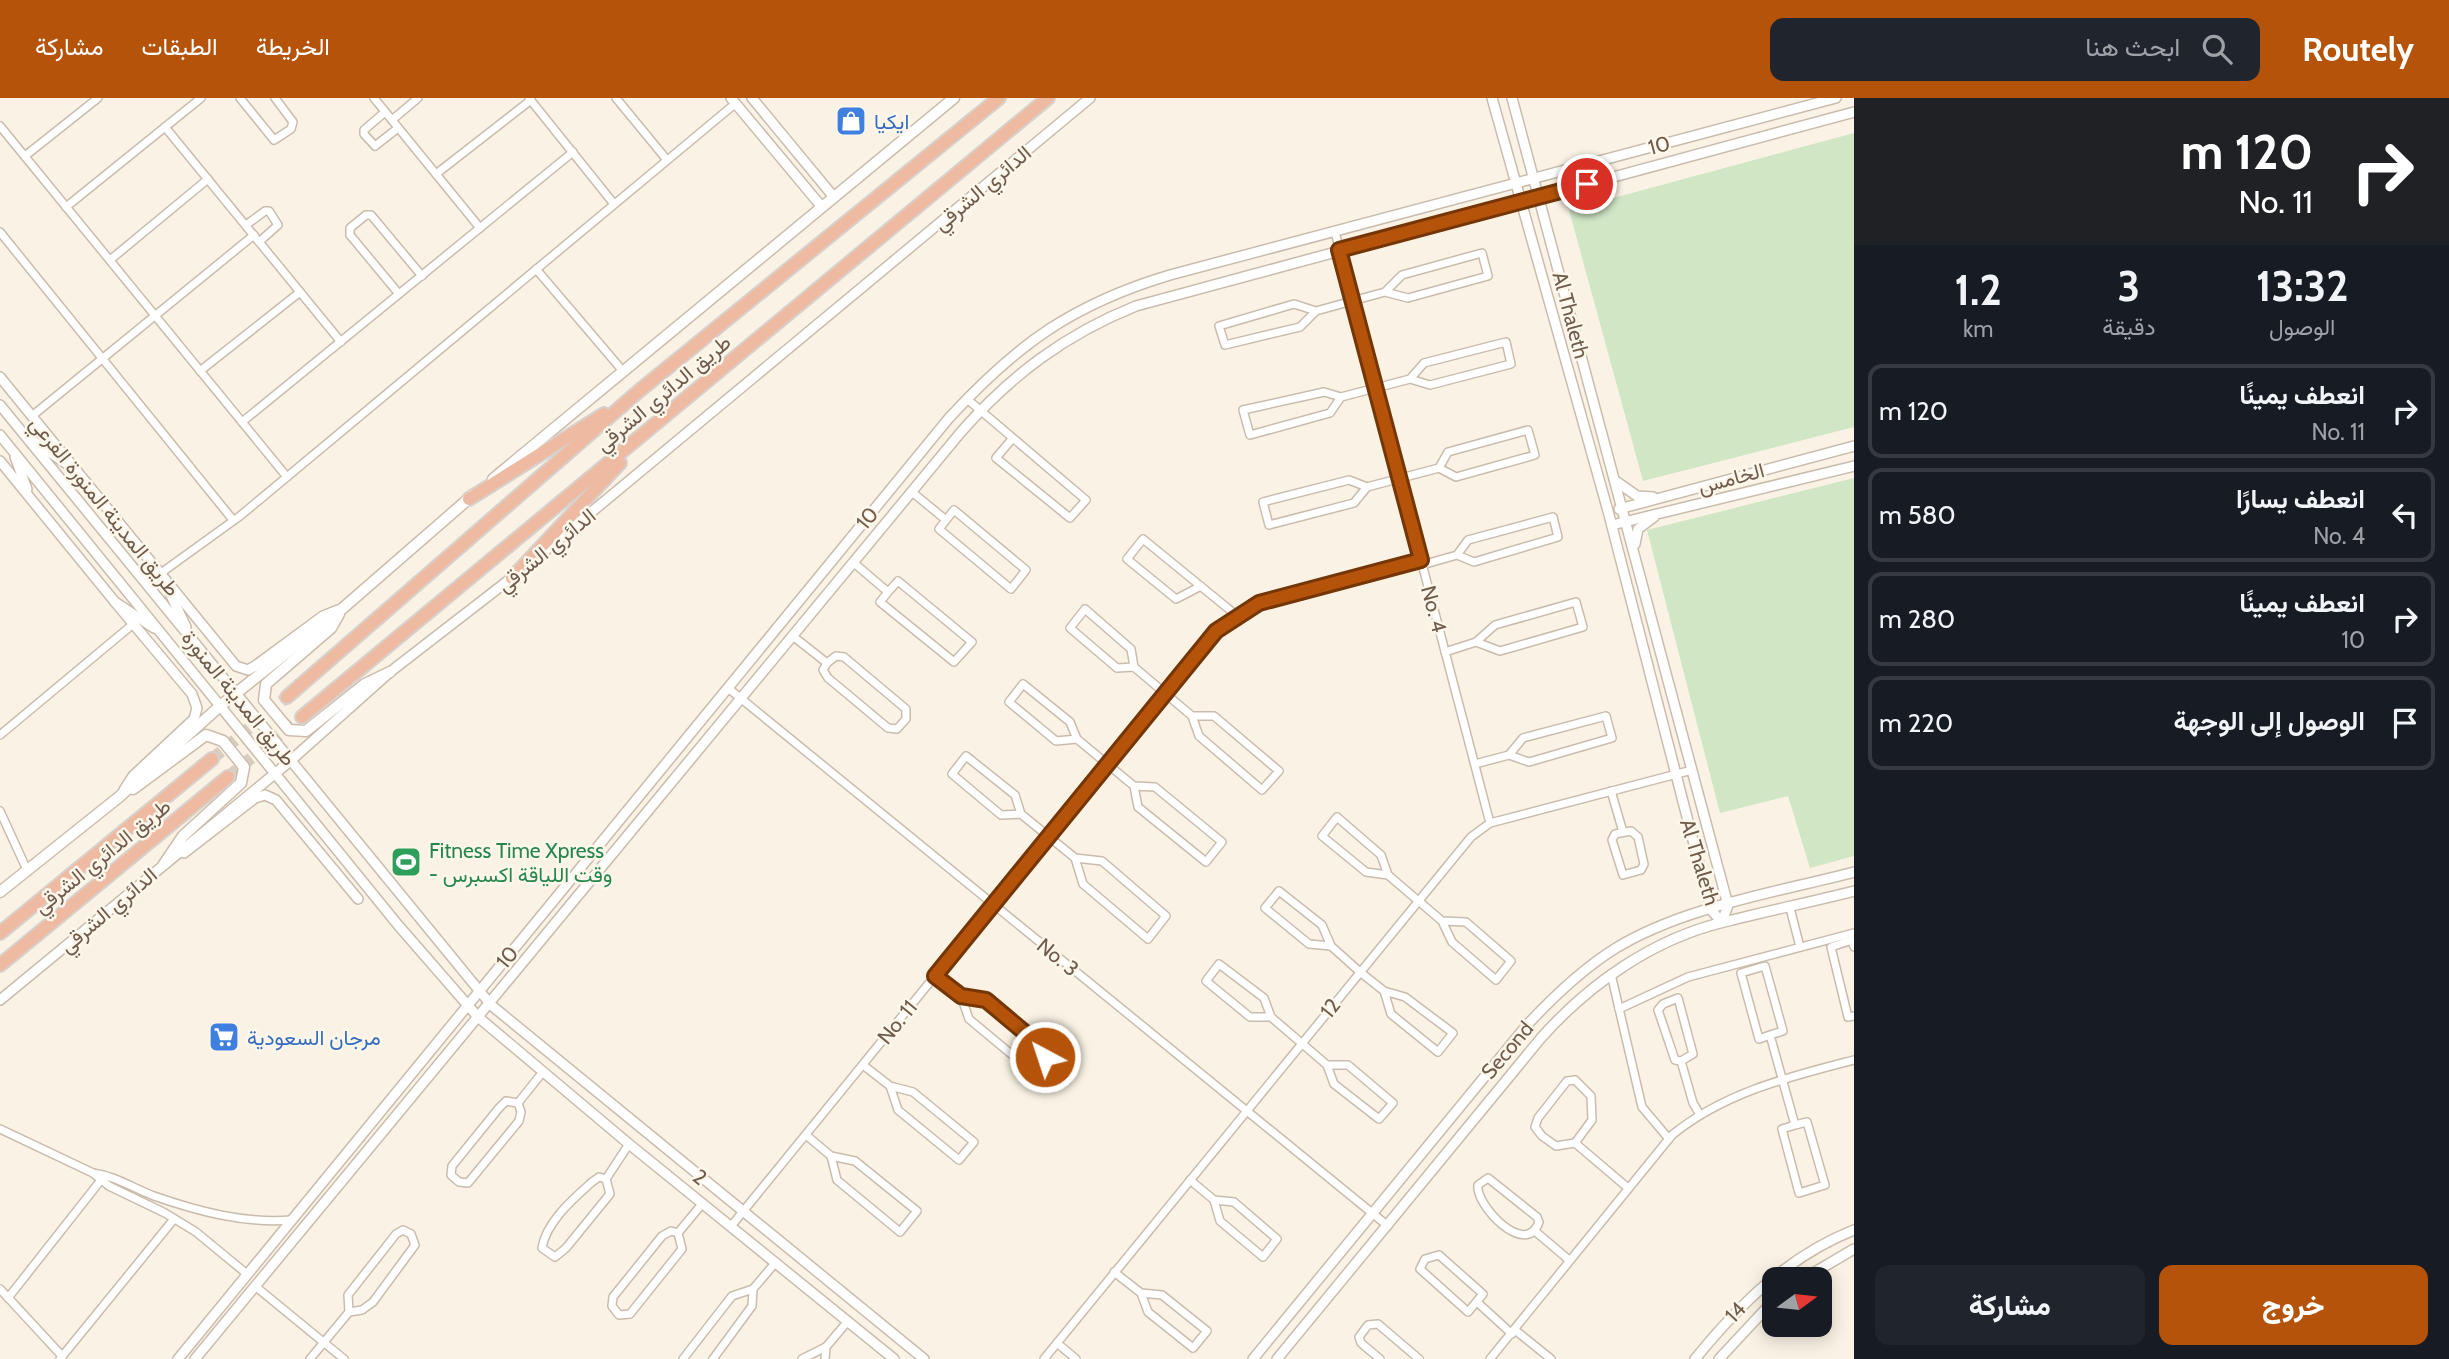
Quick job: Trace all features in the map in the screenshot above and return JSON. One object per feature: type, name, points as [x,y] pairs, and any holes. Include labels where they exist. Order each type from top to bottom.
[{"type":"highway","name":"طريق الدائري الشرقي","points":[[287,697],[639,391],[999,98]]},
{"type":"highway","name":"طريق الدائري الشرقي","points":[[302,717],[1048,98]]},
{"type":"highway","points":[[469,499],[639,391]]},
{"type":"highway","points":[[512,578],[656,425]]},
{"type":"highway","name":"طريق الدائري الشرقي","points":[[0,933],[212,760]]},
{"type":"highway","name":"طريق الدائري الشرقي","points":[[0,965],[228,777]]},
{"type":"main road","points":[[0,892],[119,797],[235,693],[343,608],[622,370],[954,98]]},
{"type":"main road","points":[[343,608],[331,628],[266,684],[264,700],[289,730],[306,731],[365,684],[390,671]]},
{"type":"main road","points":[[119,797],[143,784],[198,738],[206,735],[223,741],[244,767],[241,783],[184,835],[164,864]]},
{"type":"street","points":[[25,156],[98,98]]},
{"type":"street","points":[[66,207],[201,98]]},
{"type":"street","points":[[240,98],[274,139],[291,129],[293,122],[275,98]]},
{"type":"street","points":[[374,98],[480,228]]},
{"type":"street","points":[[391,120],[418,98]]},
{"type":"street","points":[[616,98],[667,160]]},
{"type":"street","points":[[752,98],[833,196]]},
{"type":"street","name":"الدائري الشرقي","points":[[0,1000],[275,774],[390,671],[512,578],[1090,98]]},
{"type":"street","name":"Al Thaleth","points":[[1492,98],[1612,525],[1711,910],[1722,922],[1728,905],[1617,482],[1511,98]]},
{"type":"street","name":"10","points":[[178,1359],[466,1005],[967,399],[1013,354],[1043,331],[1086,306],[1140,284],[1836,98]]},
{"type":"street","points":[[436,174],[530,99],[614,204]]},
{"type":"street","points":[[193,641],[161,573],[287,477],[734,101],[821,206]]},
{"type":"street","points":[[386,112],[365,130],[364,134],[375,146],[398,128]]},
{"type":"street","name":"10","points":[[195,1359],[478,1017],[491,1005],[912,492],[980,411],[1024,369],[1095,322],[1167,297],[1854,112]]},
{"type":"street","points":[[0,126],[287,477]]},
{"type":"street","points":[[165,127],[341,342]]},
{"type":"street","points":[[242,422],[573,152]]},
{"type":"street","points":[[110,260],[208,179]]},
{"type":"street","points":[[32,416],[155,316],[278,225],[269,211],[265,211],[246,225]]},
{"type":"street","points":[[399,294],[350,235],[350,228],[366,215],[371,215],[422,276]]},
{"type":"street","points":[[0,232],[233,520]]},
{"type":"street","name":"No. 4","points":[[1335,232],[1490,823]]},
{"type":"street","points":[[1316,312],[1294,304],[1219,326],[1225,345],[1300,327],[1316,312],[1385,292],[1402,275],[1482,254],[1488,276],[1408,298],[1385,292]]},
{"type":"street","points":[[536,269],[622,370]]},
{"type":"street","points":[[200,371],[300,292]]},
{"type":"street","points":[[1341,397],[1330,413],[1250,435],[1243,411],[1324,392],[1341,397],[1410,379],[1430,385],[1511,363],[1506,342],[1424,363],[1410,379]]},
{"type":"street","name":"طريق المدينة المنورة الفرعي","points":[[0,377],[161,573],[226,657],[241,670],[255,666],[323,616],[343,608]]},
{"type":"street","points":[[967,399],[1086,500],[1070,518],[996,458],[1012,439]]},
{"type":"street","name":"طريق المدينة المنورة","points":[[0,405],[289,762],[480,990]]},
{"type":"street","points":[[1367,487],[1354,503],[1269,525],[1263,502],[1349,480],[1367,487],[1439,468],[1456,477],[1535,455],[1528,430],[1448,452],[1439,468]]},
{"type":"street","name":"طريق المدينة المنورة","points":[[0,435],[466,1005]]},
{"type":"street","points":[[25,435],[78,471]]},
{"type":"street","name":"الخامس","points":[[1608,511],[1854,446]]},
{"type":"street","points":[[12,448],[30,497]]},
{"type":"street","name":"طريق المدينة المنورة الفرعي","points":[[0,461],[132,625],[192,694],[197,708],[194,719],[132,776],[119,797]]},
{"type":"street","name":"الخامس","points":[[1612,525],[1854,466]]},
{"type":"street","points":[[1617,482],[1637,496],[1662,497]]},
{"type":"street","points":[[912,492],[946,520]]},
{"type":"street","points":[[954,510],[1026,570],[1011,589],[939,529],[946,520],[954,510]]},
{"type":"street","points":[[1635,553],[1638,530],[1645,522],[1667,510]]},
{"type":"street","points":[[1553,517],[1559,537],[1474,562],[1457,555],[1468,540],[1553,517]]},
{"type":"street","points":[[1201,586],[1175,599],[1127,559],[1143,539],[1237,615]]},
{"type":"street","name":"No. 11","points":[[732,1226],[1200,648],[1237,615],[1283,595],[1457,555]]},
{"type":"street","points":[[854,563],[888,592]]},
{"type":"street","points":[[898,581],[972,642],[954,662],[880,602],[888,592],[898,581]]},
{"type":"street","points":[[1445,652],[1476,642],[1494,625],[1576,602],[1583,627],[1500,651],[1476,642]]},
{"type":"street","name":"طريق المدينة المنورة الفرعي","points":[[115,603],[161,633]]},
{"type":"street","points":[[1134,667],[1116,668],[1070,628],[1085,609],[1131,649],[1134,667],[1192,716],[1199,736],[1262,790],[1279,771],[1214,716],[1192,716]]},
{"type":"street","points":[[0,735],[132,625]]},
{"type":"street","points":[[794,637],[827,663]]},
{"type":"street","points":[[836,656],[844,657],[906,709],[906,719],[897,729],[888,728],[828,678],[823,670],[827,663],[836,656]]},
{"type":"street","points":[[1077,738],[1056,741],[1009,702],[1023,684],[1070,722],[1077,738],[1134,786],[1155,788],[1222,842],[1206,862],[1138,807],[1134,786]]},
{"type":"street","name":"No. 3","points":[[728,688],[1388,1226]]},
{"type":"street","points":[[1475,764],[1509,755],[1529,762],[1612,738],[1606,716],[1522,738],[1509,755]]},
{"type":"street","points":[[1021,814],[1001,814],[952,774],[966,756],[1015,795],[1021,814],[1048,836],[1076,858],[1102,861],[1166,916],[1148,939],[1083,884],[1076,858]]},
{"type":"street","name":"12","points":[[1044,1359],[1471,837],[1490,823],[1692,770]]},
{"type":"street","points":[[1612,791],[1623,832]]},
{"type":"street","points":[[164,864],[191,849],[255,798],[265,795],[276,800],[358,899]]},
{"type":"street","points":[[0,811],[27,870]]},
{"type":"street","points":[[1388,875],[1366,872],[1322,836],[1337,817],[1381,855],[1388,875],[1442,921],[1452,942],[1496,980],[1511,961],[1466,922],[1442,921]]},
{"type":"street","points":[[1623,832],[1636,835],[1644,864],[1641,870],[1626,875],[1619,869],[1612,844],[1613,836],[1623,832]]},
{"type":"street","name":"Second","points":[[1253,1359],[1549,1002],[1617,948],[1657,928],[1728,905],[1854,872]]},
{"type":"street","points":[[1331,946],[1310,944],[1265,908],[1279,891],[1322,925],[1331,946],[1360,972],[1384,991],[1405,997],[1453,1033],[1438,1052],[1391,1014],[1384,991]]},
{"type":"street","name":"Second","points":[[1277,1359],[1548,1030],[1583,995],[1611,974],[1653,950],[1722,922],[1854,891]]},
{"type":"street","points":[[1790,908],[1800,947]]},
{"type":"street","points":[[1619,1009],[1688,977],[1854,933]]},
{"type":"street","points":[[1854,947],[1852,940],[1830,947],[1848,1017],[1854,1016]]},
{"type":"street","points":[[1271,1017],[1250,1017],[1206,981],[1219,964],[1264,999],[1271,1017],[1327,1065],[1335,1084],[1379,1119],[1393,1102],[1348,1065],[1327,1065]]},
{"type":"street","points":[[1765,966],[1783,1031],[1770,1035],[1759,1038],[1741,973],[1765,966]]},
{"type":"street","points":[[1611,974],[1642,1107],[1669,1139]]},
{"type":"street","points":[[935,976],[961,996],[986,1000],[1042,1047],[1045,1057],[1038,1066],[1028,1068],[970,1019],[961,996]]},
{"type":"street","name":"2","points":[[480,990],[491,1005],[924,1359]]},
{"type":"street","points":[[1678,998],[1693,1054],[1681,1061],[1675,1060],[1671,1053],[1658,1010],[1662,1004],[1678,998]]},
{"type":"street","name":"2","points":[[466,1005],[542,1073],[894,1359]]},
{"type":"street","points":[[1770,1035],[1795,1125]]},
{"type":"street","points":[[1490,1359],[1669,1139],[1699,1113],[1731,1096],[1854,1060]]},
{"type":"street","points":[[1681,1061],[1693,1104],[1699,1113]]},
{"type":"street","points":[[863,1065],[890,1086],[913,1092],[974,1142],[959,1160],[898,1110],[890,1086]]},
{"type":"street","points":[[518,1103],[542,1073]]},
{"type":"street","points":[[1575,1143],[1592,1120],[1594,1111],[1591,1096],[1575,1080],[1567,1081],[1538,1118],[1535,1127],[1556,1146],[1575,1143],[1628,1188]]},
{"type":"street","points":[[506,1101],[518,1103],[521,1112],[519,1121],[468,1183],[459,1182],[451,1175],[452,1166],[506,1101]]},
{"type":"street","points":[[1807,1122],[1825,1185],[1800,1193],[1782,1129],[1795,1125],[1807,1122]]},
{"type":"street","points":[[0,1129],[93,1173],[101,1180],[174,1219],[196,1232],[247,1274]]},
{"type":"street","points":[[806,1135],[831,1156],[855,1161],[916,1211],[900,1232],[837,1180],[831,1156]]},
{"type":"street","points":[[606,1179],[599,1177],[577,1196],[544,1235],[542,1248],[555,1257],[566,1248],[610,1194],[606,1179],[629,1144]]},
{"type":"street","points":[[93,1173],[108,1175],[130,1187],[179,1204],[245,1220],[291,1220]]},
{"type":"street","points":[[1488,1178],[1497,1183],[1537,1217],[1539,1222],[1536,1232],[1529,1237],[1520,1237],[1482,1205],[1476,1194],[1478,1185],[1488,1178]]},
{"type":"street","points":[[8,1298],[101,1180]]},
{"type":"street","points":[[1189,1180],[1214,1200],[1234,1202],[1277,1239],[1263,1257],[1220,1221],[1214,1200]]},
{"type":"street","points":[[678,1233],[702,1204]]},
{"type":"street","points":[[0,1289],[61,1358],[174,1219]]},
{"type":"street","points":[[310,1359],[349,1312],[362,1310],[379,1294],[415,1245],[411,1234],[403,1230],[396,1234],[362,1275],[348,1295],[349,1312]]},
{"type":"street","name":"14","points":[[1695,1359],[1739,1306],[1774,1276],[1813,1250],[1854,1230]]},
{"type":"street","points":[[671,1231],[678,1233],[682,1250],[630,1314],[619,1315],[612,1306],[613,1297],[662,1236],[671,1231]]},
{"type":"street","points":[[1536,1232],[1569,1260]]},
{"type":"street","points":[[1824,1267],[1854,1250]]},
{"type":"street","points":[[1439,1255],[1483,1294],[1477,1302],[1468,1312],[1423,1273],[1421,1264],[1425,1259],[1439,1255]]},
{"type":"street","points":[[683,1359],[732,1296],[753,1289],[776,1262]]},
{"type":"street","points":[[1114,1272],[1141,1293],[1148,1312],[1193,1348],[1207,1331],[1162,1295],[1141,1293]]},
{"type":"street","points":[[254,1286],[344,1359]]},
{"type":"street","points":[[713,1359],[752,1306],[753,1289]]},
{"type":"street","points":[[1477,1302],[1551,1359]]},
{"type":"street","name":"14","points":[[1719,1359],[1762,1313]]},
{"type":"street","points":[[802,1359],[826,1347],[848,1321]]},
{"type":"street","points":[[1380,1359],[1361,1343],[1359,1337],[1368,1325],[1378,1324],[1419,1359]]},
{"type":"street","points":[[1057,1343],[1076,1359]]},
{"type":"street","points":[[825,1359],[826,1347]]},
{"type":"green space","points":[[1854,133],[1854,427],[1643,481],[1569,210]]},
{"type":"green space","points":[[1854,478],[1854,856],[1810,868],[1788,796],[1720,813],[1647,530]]},
{"type":"tunnel","points":[[212,759],[287,697]]},
{"type":"tunnel","points":[[228,777],[302,717]]},
{"type":"place","name":"ايكيا","points":[[851,121]]},
{"type":"place","name":"Fitness Time Xpress - وقت اللياقة اكسبرس","points":[[406,862]]},
{"type":"place","name":"مرجان السعودية","points":[[224,1037]]},
{"type":"route","points":[[1045,1057],[1042,1047],[986,1000],[961,996],[935,976],[1216,631],[1259,603],[1421,560],[1339,250],[1587,184]]}]
